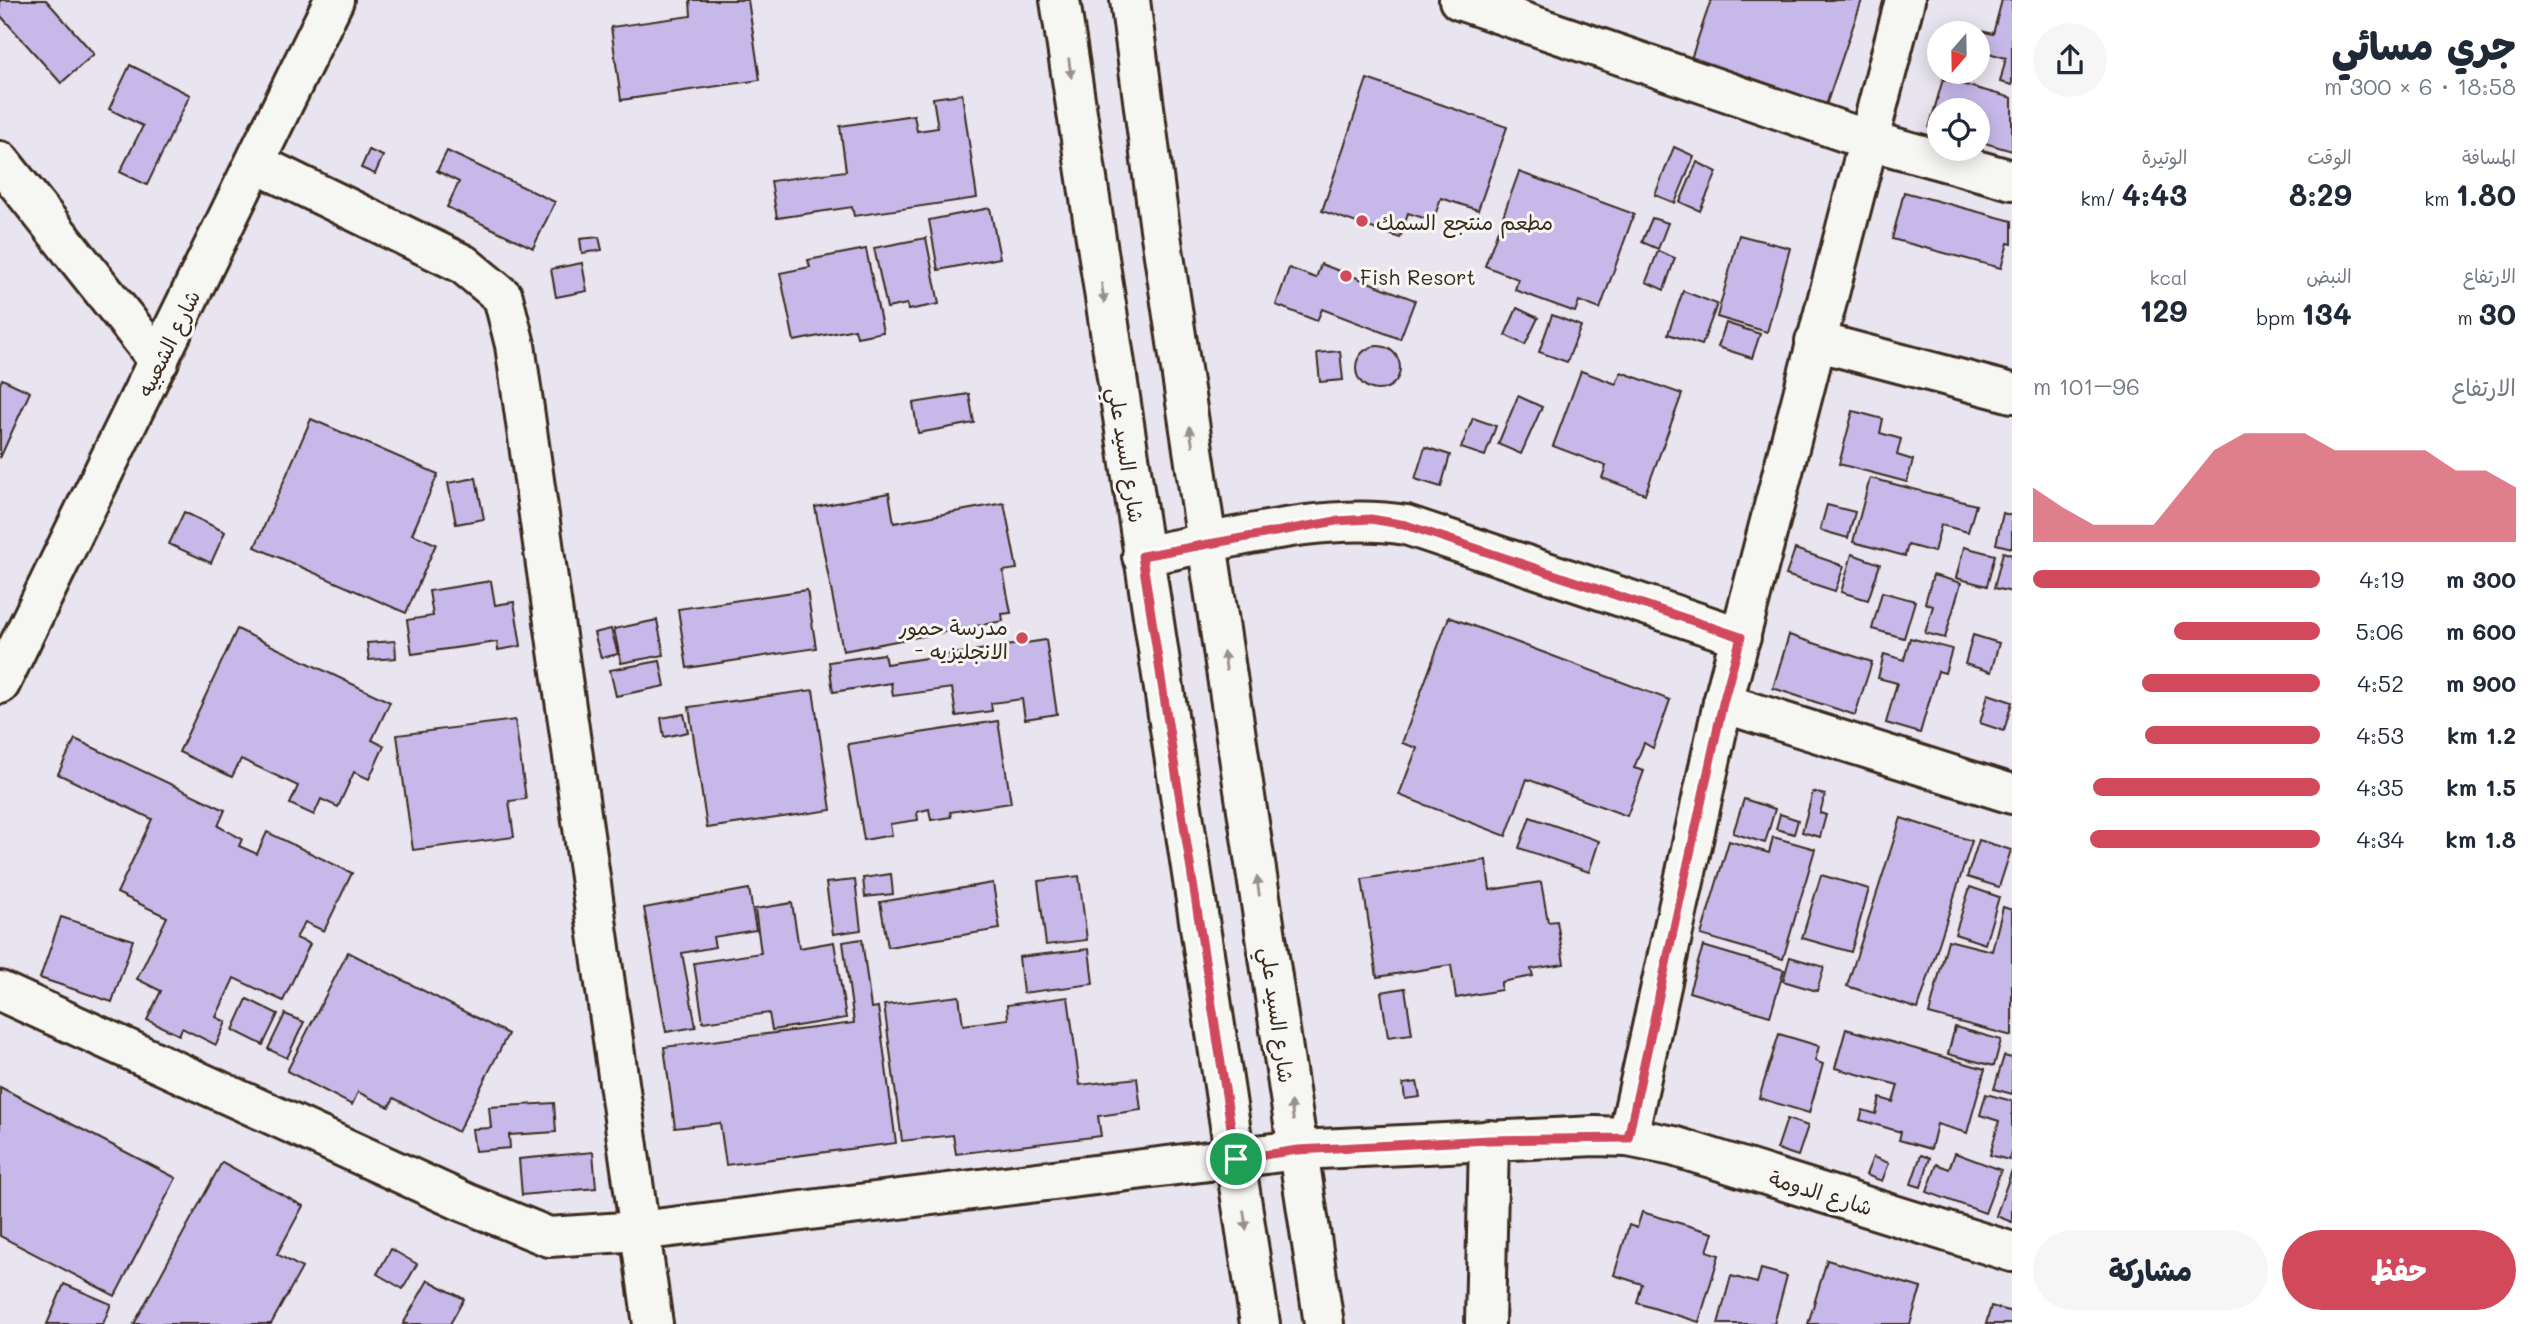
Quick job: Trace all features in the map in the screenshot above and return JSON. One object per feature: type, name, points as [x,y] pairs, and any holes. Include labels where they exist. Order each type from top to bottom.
[{"type":"street","name":"شارع الشعبيه","points":[[0,684],[334,0]]},
{"type":"street","name":"شارع السيد علي","points":[[1060,0],[1260,1324]]},
{"type":"street","name":"شارع السيد علي","points":[[1130,0],[1324,1324]]},
{"type":"street","points":[[1460,0],[1868,140],[2012,180]]},
{"type":"street","points":[[1628,1138],[1723,703],[1905,0]]},
{"type":"street","points":[[0,161],[159,361]]},
{"type":"street","points":[[255,163],[463,264],[502,298],[515,345],[653,1324]]},
{"type":"street","points":[[1815,341],[2012,393]]},
{"type":"street","points":[[1142,556],[1336,521],[1371,519],[1406,525],[1741,637]]},
{"type":"street","points":[[1723,703],[2012,794]]},
{"type":"street","name":"شارع الدومة","points":[[0,991],[466,1203],[549,1237],[639,1231],[1298,1150],[1489,1140],[1628,1138],[1673,1146],[2012,1252]]},
{"type":"street","points":[[1485,1324],[1489,1140]]},
{"type":"building","points":[[0,0],[46,0],[94,54],[61,83],[0,15]]},
{"type":"building","points":[[690,0],[748,0],[760,80],[621,100],[611,27],[691,16]]},
{"type":"building","points":[[1711,0],[1862,0],[1825,108],[1690,62]]},
{"type":"building","points":[[2002,0],[2012,0],[2012,85],[2000,82],[2006,58],[1990,53],[1990,33],[1993,34]]},
{"type":"building","points":[[130,65],[190,95],[147,185],[120,172],[143,126],[109,109]]},
{"type":"building","points":[[1367,79],[1507,127],[1478,210],[1441,198],[1433,221],[1408,213],[1400,238],[1322,211]]},
{"type":"building","points":[[1942,84],[1961,84],[2012,98],[2012,151],[1990,145],[1990,98],[1938,98]]},
{"type":"building","points":[[962,94],[977,198],[854,216],[852,207],[777,218],[771,181],[846,171],[840,126],[914,115],[917,131],[938,128],[933,98]]},
{"type":"building","points":[[1674,147],[1694,156],[1675,203],[1655,195]]},
{"type":"building","points":[[369,150],[383,156],[375,174],[361,168]]},
{"type":"building","points":[[447,151],[555,202],[533,248],[447,207],[459,182],[437,171]]},
{"type":"building","points":[[1697,162],[1717,172],[1700,211],[1680,202]]},
{"type":"building","points":[[1519,172],[1634,214],[1600,309],[1579,301],[1575,312],[1515,290],[1518,279],[1485,266]]},
{"type":"building","points":[[1904,192],[2012,221],[2012,244],[2008,243],[2001,268],[1892,239]]},
{"type":"building","points":[[990,208],[1000,258],[938,270],[929,220]]},
{"type":"building","points":[[1652,218],[1668,223],[1658,249],[1642,242]]},
{"type":"building","points":[[1739,235],[1790,248],[1767,332],[1717,317]]},
{"type":"building","points":[[599,237],[602,250],[582,253],[580,239]]},
{"type":"building","points":[[926,238],[939,304],[908,310],[907,304],[887,308],[874,248]]},
{"type":"building","points":[[866,249],[883,332],[857,337],[855,329],[794,341],[780,273],[810,267],[808,260]]},
{"type":"building","points":[[1658,251],[1675,258],[1664,290],[1646,282]]},
{"type":"building","points":[[582,263],[587,291],[556,297],[551,269]]},
{"type":"building","points":[[1321,264],[1415,300],[1400,339],[1322,309],[1317,321],[1276,305],[1289,268],[1316,278]]},
{"type":"building","points":[[1683,291],[1717,304],[1702,345],[1668,334]]},
{"type":"building","points":[[1517,308],[1538,318],[1525,345],[1505,335]]},
{"type":"building","points":[[1552,315],[1581,326],[1567,362],[1539,352]]},
{"type":"building","points":[[1726,323],[1760,334],[1752,358],[1718,347]]},
{"type":"building","points":[[1378,346],[1393,353],[1400,368],[1393,383],[1378,390],[1363,383],[1356,368],[1363,353]]},
{"type":"building","points":[[1340,351],[1343,380],[1320,382],[1317,353]]},
{"type":"building","points":[[1581,371],[1616,384],[1621,372],[1682,394],[1645,494],[1602,478],[1606,466],[1553,446]]},
{"type":"building","points":[[2,379],[30,392],[0,458],[0,384]]},
{"type":"building","points":[[969,394],[974,423],[918,433],[913,403]]},
{"type":"building","points":[[1518,396],[1542,407],[1521,454],[1498,444]]},
{"type":"building","points":[[1853,411],[1883,419],[1880,433],[1901,439],[1897,455],[1913,460],[1907,482],[1839,464]]},
{"type":"building","points":[[1473,418],[1496,426],[1485,456],[1461,448]]},
{"type":"building","points":[[311,419],[438,474],[412,534],[436,544],[406,613],[255,547]]},
{"type":"building","points":[[1425,447],[1450,455],[1441,487],[1415,479]]},
{"type":"building","points":[[476,478],[484,519],[456,524],[448,483]]},
{"type":"building","points":[[1870,478],[1976,505],[1968,532],[1941,525],[1934,552],[1908,545],[1905,556],[1853,542]]},
{"type":"building","points":[[889,493],[894,523],[1004,503],[1017,569],[1003,571],[1011,613],[1002,614],[1003,621],[843,651],[815,507]]},
{"type":"building","points":[[1827,505],[1855,512],[1848,538],[1820,530]]},
{"type":"building","points":[[184,512],[225,532],[211,563],[169,544]]},
{"type":"building","points":[[2003,513],[2012,516],[2012,548],[1996,544]]},
{"type":"building","points":[[1964,547],[1995,555],[1987,586],[1956,578]]},
{"type":"building","points":[[1795,549],[1844,566],[1835,591],[1786,575]]},
{"type":"building","points":[[2003,552],[2012,555],[2012,592],[1994,588]]},
{"type":"building","points":[[1852,554],[1880,564],[1868,600],[1841,592]]},
{"type":"building","points":[[1933,575],[1961,583],[1945,638],[1925,633],[1933,606],[1925,603]]},
{"type":"building","points":[[491,581],[495,605],[514,602],[521,646],[498,650],[497,642],[412,654],[407,620],[433,616],[429,591]]},
{"type":"building","points":[[807,590],[816,648],[687,668],[678,609]]},
{"type":"building","points":[[1882,592],[1915,601],[1904,638],[1872,629]]},
{"type":"building","points":[[1449,617],[1670,700],[1653,748],[1644,743],[1634,768],[1644,771],[1627,816],[1527,779],[1506,836],[1399,795],[1417,748],[1402,743]]},
{"type":"building","points":[[657,620],[664,655],[621,663],[614,629]]},
{"type":"building","points":[[237,629],[390,702],[372,740],[384,746],[369,779],[354,772],[338,807],[321,799],[314,815],[290,804],[298,786],[241,759],[232,777],[179,752]]},
{"type":"building","points":[[611,629],[618,654],[601,658],[594,633]]},
{"type":"building","points":[[1789,635],[1872,662],[1855,715],[1773,688]]},
{"type":"building","points":[[1973,635],[1999,643],[1991,672],[1965,664]]},
{"type":"building","points":[[1910,638],[1952,649],[1945,673],[1938,671],[1920,733],[1886,723],[1897,683],[1878,678],[1884,654],[1904,660]]},
{"type":"building","points":[[1046,640],[1057,714],[1025,719],[1022,699],[991,703],[992,711],[956,716],[952,688],[893,696],[891,683],[833,692],[829,662],[884,654],[886,664]]},
{"type":"building","points":[[395,641],[396,658],[369,660],[367,643]]},
{"type":"building","points":[[660,661],[665,686],[616,696],[610,670]]},
{"type":"building","points":[[813,690],[831,810],[707,828],[689,707]]},
{"type":"building","points":[[1988,694],[2012,702],[2004,731],[1980,723]]},
{"type":"building","points":[[684,714],[688,732],[664,737],[661,718]]},
{"type":"building","points":[[515,720],[526,799],[509,801],[514,837],[413,850],[397,735]]},
{"type":"building","points":[[998,721],[1011,803],[950,812],[951,817],[931,820],[929,809],[917,812],[918,820],[890,824],[892,835],[864,840],[848,744]]},
{"type":"building","points":[[75,739],[225,810],[218,826],[242,839],[239,846],[257,854],[267,832],[352,873],[324,931],[305,922],[296,938],[310,944],[283,1001],[234,978],[216,1017],[226,1022],[216,1045],[182,1028],[179,1035],[147,1020],[161,991],[137,979],[167,917],[117,893],[152,819],[58,774]]},
{"type":"building","points":[[1813,792],[1825,795],[1820,813],[1826,815],[1820,837],[1802,832]]},
{"type":"building","points":[[1744,799],[1775,809],[1765,843],[1733,833]]},
{"type":"building","points":[[1780,814],[1798,820],[1794,834],[1776,829]]},
{"type":"building","points":[[1530,817],[1599,841],[1589,872],[1519,848]]},
{"type":"building","points":[[1901,818],[1972,841],[1918,1009],[1847,986]]},
{"type":"building","points":[[1773,837],[1815,849],[1783,959],[1701,935],[1729,841],[1769,853]]},
{"type":"building","points":[[1979,840],[2011,850],[1999,887],[1967,877]]},
{"type":"building","points":[[1486,860],[1490,890],[1541,882],[1548,922],[1557,921],[1564,964],[1531,969],[1533,976],[1501,982],[1501,990],[1456,998],[1451,965],[1377,977],[1362,879]]},
{"type":"building","points":[[891,874],[893,894],[865,897],[863,878]]},
{"type":"building","points":[[1821,875],[1869,889],[1851,952],[1802,938]]},
{"type":"building","points":[[1079,876],[1087,940],[1046,945],[1038,881]]},
{"type":"building","points":[[855,880],[861,930],[833,934],[826,883]]},
{"type":"building","points":[[993,883],[1000,929],[888,947],[880,902]]},
{"type":"building","points":[[1970,887],[1999,897],[1985,944],[1955,934]]},
{"type":"building","points":[[749,889],[756,930],[713,937],[715,947],[682,953],[696,1027],[666,1032],[644,908]]},
{"type":"building","points":[[792,903],[799,948],[834,942],[846,1018],[772,1030],[769,1013],[703,1022],[694,963],[761,953],[755,909]]},
{"type":"building","points":[[2003,907],[2012,910],[2012,1036],[1929,1014],[1948,940],[1992,951]]},
{"type":"building","points":[[61,917],[133,940],[112,1002],[40,978]]},
{"type":"building","points":[[862,939],[871,1008],[878,1007],[896,1143],[726,1165],[720,1123],[675,1128],[664,1047],[854,1023],[843,942]]},
{"type":"building","points":[[1703,946],[1784,970],[1770,1016],[1689,992]]},
{"type":"building","points":[[1089,949],[1093,984],[1023,993],[1019,957]]},
{"type":"building","points":[[348,952],[508,1034],[458,1132],[394,1098],[389,1107],[358,1092],[352,1105],[287,1071]]},
{"type":"building","points":[[1790,957],[1824,967],[1817,991],[1783,981]]},
{"type":"building","points":[[1405,988],[1412,1034],[1388,1037],[1381,992]]},
{"type":"building","points":[[959,996],[963,1025],[1008,1019],[1007,1005],[1068,997],[1080,1085],[1137,1078],[1141,1110],[1098,1116],[1101,1136],[956,1154],[953,1135],[902,1141],[884,1005]]},
{"type":"building","points":[[247,999],[278,1014],[263,1045],[233,1030]]},
{"type":"building","points":[[285,1014],[304,1022],[287,1058],[268,1049]]},
{"type":"building","points":[[1955,1027],[2001,1040],[1994,1066],[1948,1054]]},
{"type":"building","points":[[1846,1029],[1985,1069],[1967,1133],[1937,1124],[1931,1149],[1899,1140],[1901,1132],[1860,1120],[1863,1110],[1876,1114],[1880,1098],[1893,1102],[1898,1085],[1835,1068]]},
{"type":"building","points":[[1779,1034],[1819,1046],[1815,1061],[1823,1064],[1809,1113],[1759,1098]]},
{"type":"building","points":[[2004,1056],[2012,1058],[2012,1094],[1994,1089]]},
{"type":"building","points":[[1417,1082],[1420,1097],[1405,1099],[1403,1084]]},
{"type":"building","points":[[0,1087],[176,1178],[115,1296],[0,1236]]},
{"type":"building","points":[[1986,1094],[2012,1101],[2012,1148],[2009,1160],[1990,1155],[1999,1121],[1980,1115]]},
{"type":"building","points":[[554,1103],[556,1132],[509,1135],[510,1148],[475,1151],[472,1129],[491,1128],[489,1107]]},
{"type":"building","points":[[1787,1119],[1808,1126],[1798,1156],[1777,1149]]},
{"type":"building","points":[[593,1152],[596,1188],[522,1195],[519,1159]]},
{"type":"building","points":[[1955,1153],[2001,1170],[1985,1213],[1927,1192],[1937,1164],[1949,1169]]},
{"type":"building","points":[[1921,1155],[1930,1158],[1921,1187],[1911,1184]]},
{"type":"building","points":[[1873,1157],[1889,1163],[1882,1181],[1866,1175]]},
{"type":"building","points":[[222,1162],[303,1206],[277,1254],[302,1268],[271,1324],[134,1324]]},
{"type":"building","points":[[2012,1170],[2012,1222],[1996,1216]]},
{"type":"building","points":[[1642,1212],[1713,1233],[1707,1251],[1719,1255],[1699,1322],[1637,1303],[1642,1284],[1614,1275],[1629,1225],[1637,1228]]},
{"type":"building","points":[[391,1249],[417,1264],[403,1289],[377,1274]]},
{"type":"building","points":[[1827,1260],[1921,1288],[1910,1324],[1808,1324]]},
{"type":"building","points":[[1761,1269],[1787,1276],[1774,1324],[1718,1324],[1731,1276],[1757,1283]]},
{"type":"building","points":[[428,1280],[464,1299],[450,1324],[403,1324]]},
{"type":"building","points":[[64,1284],[111,1304],[103,1324],[47,1324]]},
{"type":"building","points":[[1991,1306],[2012,1312],[2012,1324],[1986,1324]]},
{"type":"place","name":"مطعم منتجع السمك","points":[[1362,221]]},
{"type":"place","name":"Fish Resort","points":[[1346,276]]},
{"type":"place","name":"مدرسة حمور - الانجليزيه","points":[[1022,638]]},
{"type":"route","points":[[1371,519],[1406,525],[1741,637],[1723,703],[1628,1138],[1595,1136],[1298,1150],[1236,1159],[1142,556],[1336,521],[1371,519]]}]
